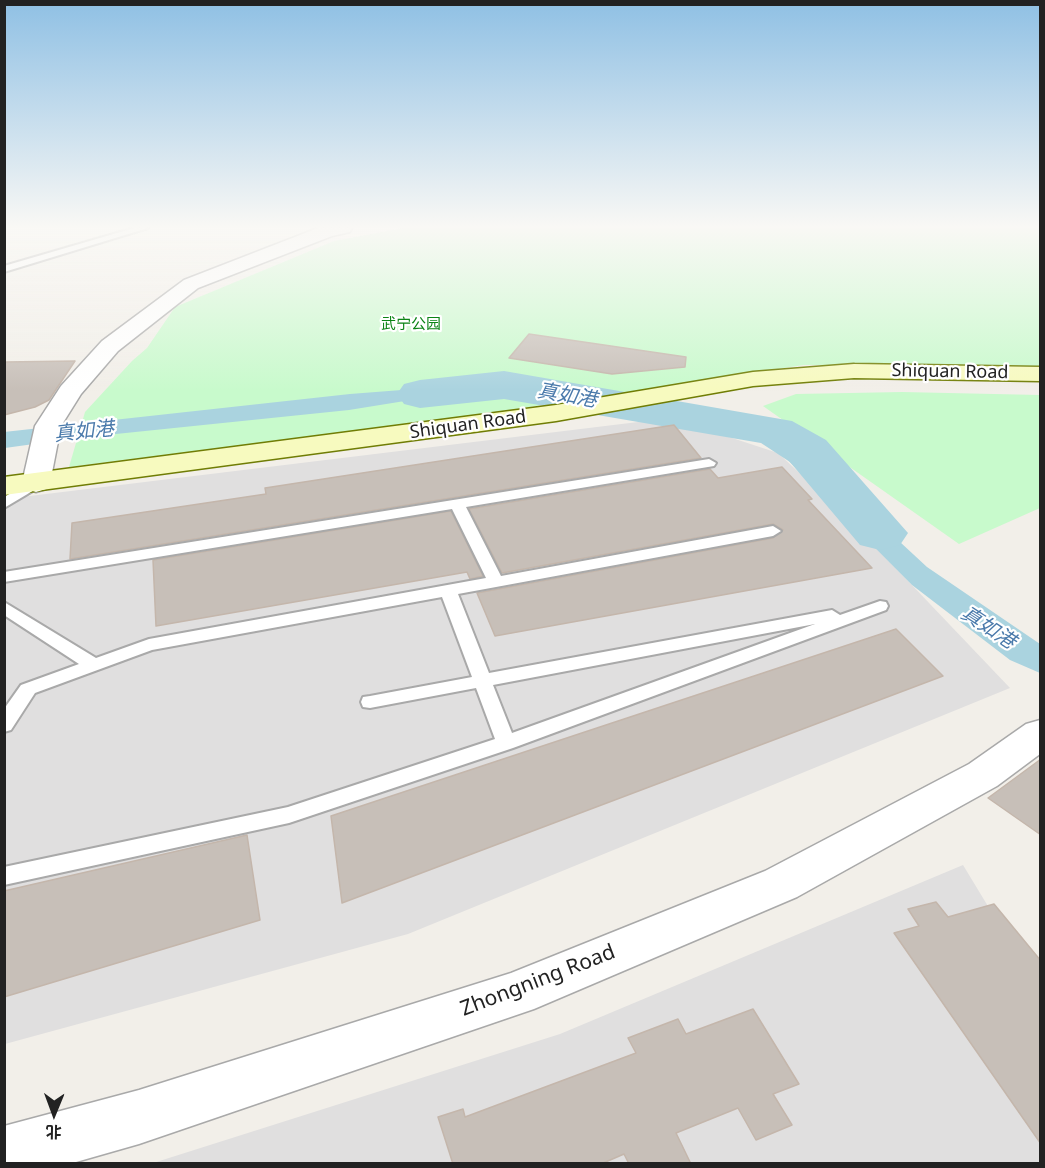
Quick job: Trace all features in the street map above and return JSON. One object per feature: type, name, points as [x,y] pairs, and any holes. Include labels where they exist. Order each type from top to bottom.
[{"type":"street","points":[[38,470],[48,426],[70,391],[97,358],[195,283]]},
{"type":"street","name":"Shiquan Road","points":[[4,486],[38,470],[556,413],[753,380],[854,371],[1041,374]]},
{"type":"street","name":"Zhongning Road","points":[[4,1154],[139,1117],[517,993],[781,884],[983,775],[1041,734]]},
{"type":"lane","points":[[4,578],[709,463]]},
{"type":"lane","points":[[4,504],[38,470]]},
{"type":"lane","points":[[457,504],[496,581]]},
{"type":"lane","points":[[4,725],[28,689],[149,645],[773,531]]},
{"type":"lane","points":[[448,590],[506,743]]},
{"type":"lane","points":[[4,876],[289,815],[506,743],[880,606],[370,702]]},
{"type":"lane","points":[[5,607],[94,665]]},
{"type":"shaded area","points":[[671,418],[778,453],[850,520],[1010,688],[408,934],[5,1044],[5,499]]},
{"type":"shaded area","points":[[963,865],[1040,992],[1040,1163],[150,1164],[560,1034]]},
{"type":"green space","name":"武宁公园","points":[[234,283],[1040,283],[1040,367],[804,365],[444,420],[69,467],[85,412],[147,348],[175,307]]},
{"type":"green space","points":[[902,392],[1040,395],[1040,508],[959,544],[763,406],[796,394]]},
{"type":"water","points":[[505,382],[606,393],[583,398],[504,385],[349,410],[77,438],[5,448],[4,432],[350,394]]},
{"type":"water","points":[[643,409],[689,409],[775,431],[818,462],[832,479],[927,567],[1040,644],[1040,673],[1010,660],[912,585],[766,438],[620,413]]},
{"type":"building","points":[[529,334],[686,357],[685,367],[612,374],[509,358]]},
{"type":"building","points":[[75,361],[49,400],[35,407],[4,415],[4,362]]},
{"type":"building","points":[[674,425],[701,458],[70,559],[72,523],[266,494],[265,488]]},
{"type":"building","points":[[782,467],[812,499],[808,500],[872,568],[495,636],[477,593],[773,538],[783,530],[773,524],[502,573],[469,509],[710,469],[718,478]]},
{"type":"building","points":[[451,511],[483,576],[470,579],[467,572],[156,626],[153,560]]},
{"type":"building","points":[[896,629],[943,676],[342,903],[331,816]]},
{"type":"building","points":[[1041,759],[1041,835],[988,798]]},
{"type":"building","points":[[247,835],[260,920],[4,997],[4,891]]},
{"type":"building","points":[[936,902],[948,917],[994,904],[1041,961],[1041,1144],[894,933],[919,926],[908,909]]},
{"type":"building","points":[[753,1009],[799,1084],[773,1094],[792,1125],[756,1140],[738,1108],[676,1133],[691,1164],[629,1164],[624,1154],[601,1164],[453,1164],[438,1117],[463,1109],[465,1117],[636,1053],[628,1038],[678,1019],[686,1034]]},
{"type":"waterway","name":"真如港","points":[[420,394],[504,385],[775,431],[808,451],[880,533]]}]
